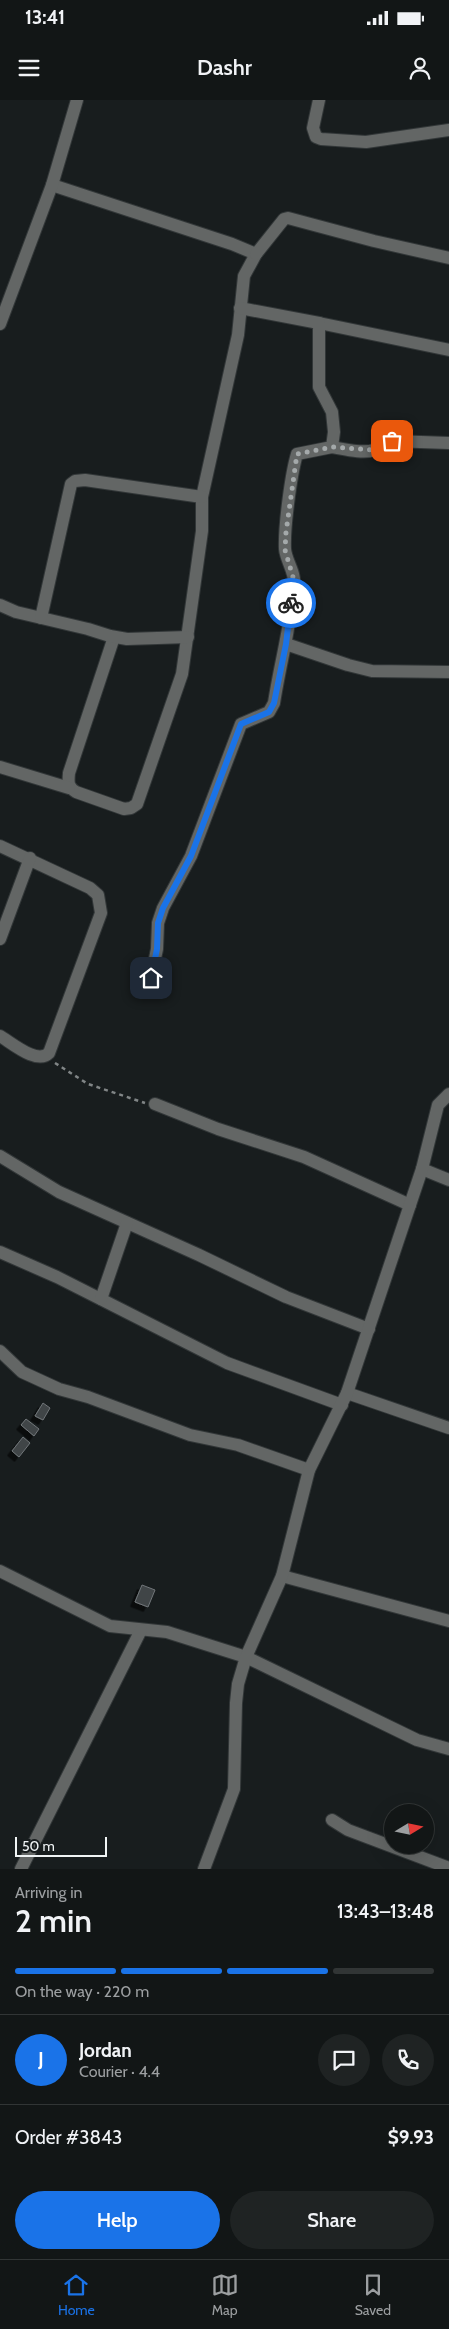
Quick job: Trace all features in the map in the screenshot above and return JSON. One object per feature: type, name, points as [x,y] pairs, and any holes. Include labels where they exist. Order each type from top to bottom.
[{"type":"street","points":[[0,324],[5,295],[52,185],[77,100]]},
{"type":"street","points":[[319,100],[313,128],[316,137],[321,140],[366,142],[449,130]]},
{"type":"street","points":[[52,185],[232,244],[256,254]]},
{"type":"street","points":[[0,767],[69,788],[124,809],[131,808],[137,804],[176,693],[188,637],[202,531],[200,508],[238,335],[244,276],[256,254],[284,219],[288,218],[374,241],[449,258]]},
{"type":"street","points":[[240,308],[449,350]]},
{"type":"street","points":[[319,323],[319,387],[332,412],[334,432],[332,447]]},
{"type":"street","points":[[148,992],[157,949],[158,923],[163,908],[191,856],[241,724],[269,712],[274,703],[286,644],[287,622],[295,584],[285,550],[297,454],[332,447],[370,451],[379,448],[386,442],[449,443]]},
{"type":"street","points":[[41,618],[71,484],[74,481],[85,480],[202,497]]},
{"type":"street","points":[[0,605],[114,637],[188,637]]},
{"type":"street","points":[[69,788],[69,773],[114,637]]},
{"type":"street","points":[[286,644],[372,671],[449,672]]},
{"type":"street","points":[[0,846],[30,858],[90,888],[98,894],[102,913],[49,1053],[45,1056],[37,1057],[0,1036]]},
{"type":"street","points":[[0,939],[30,858]]},
{"type":"street","points":[[204,1869],[234,1789],[236,1703],[238,1684],[246,1657],[282,1576],[309,1470],[344,1399],[422,1169],[438,1106],[449,1094]]},
{"type":"street","points":[[155,1104],[218,1129],[304,1157],[410,1205]]},
{"type":"street","points":[[0,1156],[59,1192],[286,1297],[369,1329]]},
{"type":"street","points":[[422,1169],[449,1180]]},
{"type":"street","points":[[101,1299],[127,1222]]},
{"type":"street","points":[[0,1252],[101,1299],[227,1363],[344,1399],[449,1428]]},
{"type":"street","points":[[0,1351],[22,1372],[59,1389],[88,1397],[190,1435],[238,1445],[309,1470]]},
{"type":"street","points":[[0,1571],[110,1626],[167,1632],[246,1657],[417,1740],[449,1749]]},
{"type":"street","points":[[282,1576],[449,1621]]},
{"type":"street","points":[[21,1869],[141,1630]]},
{"type":"street","points":[[332,1820],[348,1830],[449,1868]]},
{"type":"path","points":[[45,1056],[88,1084],[134,1101],[155,1104]]},
{"type":"building","points":[[43,1403],[50,1408],[43,1420],[35,1416]]},
{"type":"building","points":[[26,1419],[39,1429],[34,1436],[21,1425]]},
{"type":"building","points":[[23,1437],[30,1443],[19,1457],[12,1451]]},
{"type":"building","points":[[142,1585],[155,1590],[148,1607],[135,1602]]},
{"type":"way so far","points":[[291,603],[295,584],[285,550],[297,454],[332,447],[370,451],[379,448],[386,442],[392,441]]},
{"type":"route","points":[[151,978],[157,949],[158,923],[163,908],[191,856],[241,724],[245,720],[262,716],[269,712],[274,703],[277,679],[286,644],[287,622],[291,603]]}]
